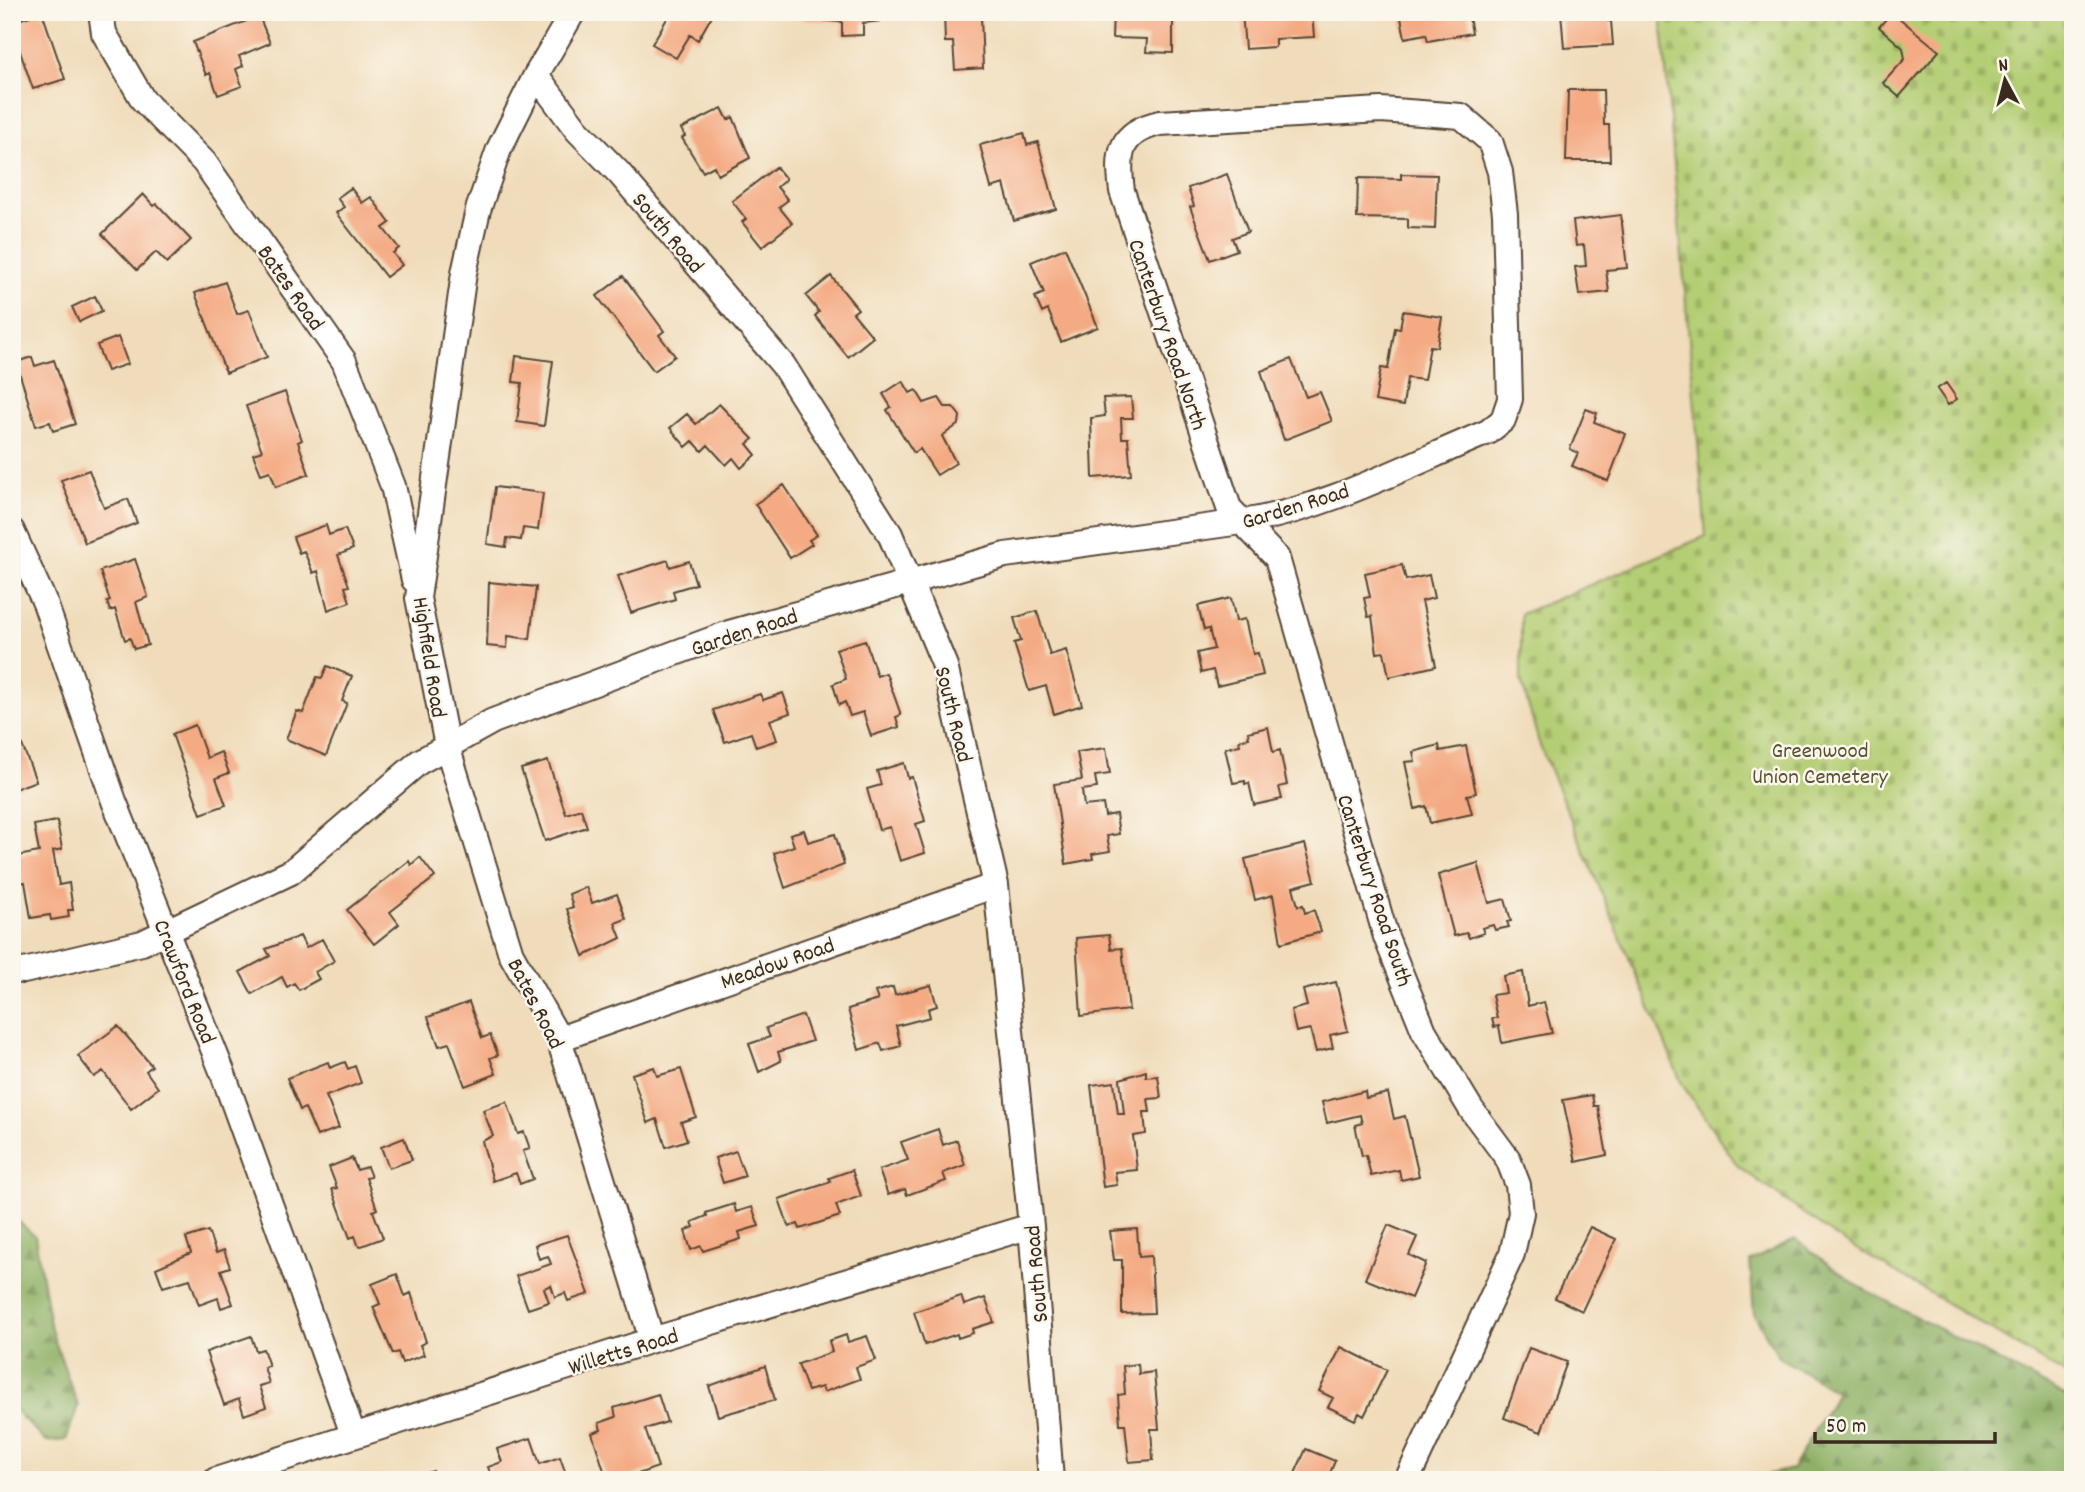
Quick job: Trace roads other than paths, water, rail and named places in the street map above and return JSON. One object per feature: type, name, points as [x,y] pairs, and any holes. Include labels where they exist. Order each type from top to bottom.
[{"type":"street","name":"Bates Road","points":[[101,12],[104,33],[143,100],[204,162],[344,361],[393,486],[418,598]]},
{"type":"street","name":"Highfield Road","points":[[12,970],[24,971],[142,943],[291,872],[419,762],[447,746],[418,598],[464,273],[478,210],[499,149],[536,75],[573,12]]},
{"type":"street","name":"South Road","points":[[536,75],[577,130],[620,173],[783,365],[890,534],[945,667],[996,885],[1031,1226],[1051,1480]]},
{"type":"street","name":"Garden Road","points":[[447,746],[493,721],[729,633],[1005,555],[1263,519],[1318,502],[1488,432],[1503,420],[1510,399],[1505,214],[1500,172],[1490,141],[1461,116],[1394,111],[1160,123],[1143,127],[1126,141]]},
{"type":"street","name":"Canterbury Road North","points":[[1126,141],[1121,146],[1122,191],[1216,472],[1229,508],[1241,522]]},
{"type":"street","name":"Canterbury Road South","points":[[1241,522],[1277,558],[1386,937],[1424,1031],[1471,1110],[1508,1159],[1518,1185],[1521,1213],[1513,1254],[1407,1480]]},
{"type":"street","name":"Crawford Road","points":[[12,531],[45,603],[114,801],[222,1071],[353,1434]]},
{"type":"street","name":"Bates Road","points":[[447,746],[511,954],[559,1038],[652,1340]]},
{"type":"street","name":"Meadow Road","points":[[559,1038],[996,885]]},
{"type":"street","name":"Willetts Road","points":[[216,1480],[652,1340],[1031,1226]]},
{"type":"park label","name":"Greenwood Union Cemetery","points":[[1820,762]]}]
